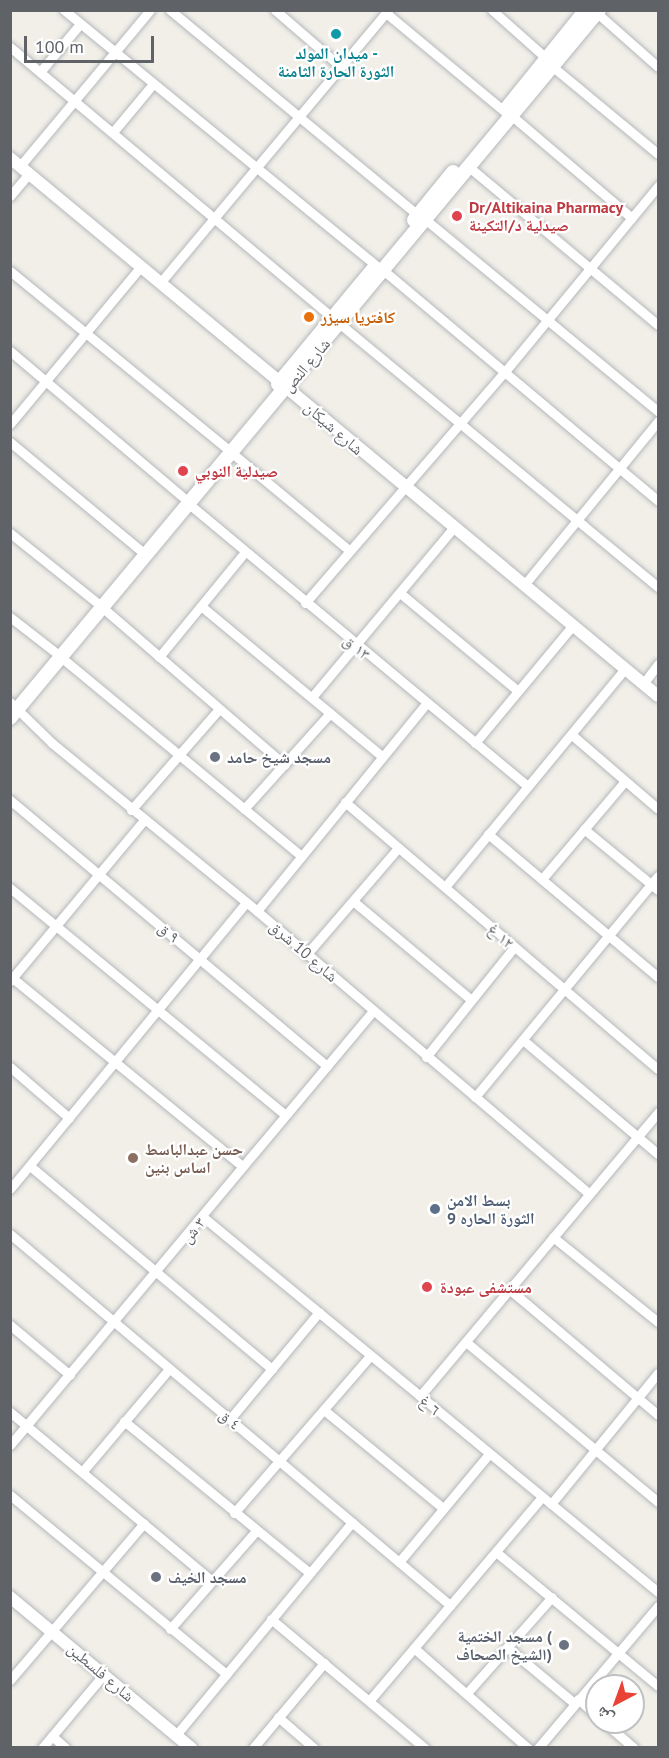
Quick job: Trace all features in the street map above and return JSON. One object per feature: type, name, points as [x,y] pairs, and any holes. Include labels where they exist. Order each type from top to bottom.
[{"type":"main road","name":"شارع النص","points":[[12,707],[284,385],[594,11]]},
{"type":"main road","name":"شارع النص","points":[[422,217],[469,167],[508,113]]},
{"type":"main road","name":"شارع النص","points":[[100,605],[140,550],[186,501]]},
{"type":"street","points":[[64,10],[254,168],[380,268],[503,374],[658,501]]},
{"type":"street","points":[[10,196],[20,166],[150,10]]},
{"type":"street","points":[[170,10],[298,118],[658,411]]},
{"type":"street","points":[[275,10],[341,67]]},
{"type":"street","points":[[492,10],[550,63],[658,154]]},
{"type":"street","points":[[594,11],[658,67]]},
{"type":"street","points":[[160,283],[387,12],[632,218]]},
{"type":"street","points":[[40,72],[80,24]]},
{"type":"street","points":[[10,47],[658,587]]},
{"type":"street","points":[[112,132],[153,84]]},
{"type":"street","name":"شارع شيكان","points":[[20,166],[658,696]]},
{"type":"street","points":[[469,167],[658,326]]},
{"type":"street","points":[[305,603],[503,374],[658,186]]},
{"type":"street","points":[[10,424],[141,266]]},
{"type":"street","points":[[10,271],[349,550]]},
{"type":"street","name":"١٣ ق","points":[[10,351],[305,603],[528,786]]},
{"type":"street","points":[[524,585],[658,421]]},
{"type":"street","points":[[10,442],[140,550]]},
{"type":"street","points":[[312,697],[455,526]]},
{"type":"street","points":[[10,533],[100,605],[285,765]]},
{"type":"street","points":[[159,657],[245,552]]},
{"type":"street","points":[[400,593],[518,691]]},
{"type":"street","points":[[201,606],[383,757]]},
{"type":"street","points":[[10,617],[301,856]]},
{"type":"street","points":[[476,742],[573,625]]},
{"type":"street","points":[[643,684],[658,664]]},
{"type":"street","points":[[445,887],[626,669]]},
{"type":"street","points":[[257,911],[426,704]]},
{"type":"street","name":"شارع 10 شرق","points":[[12,707],[131,810],[257,911],[372,1012],[589,1194]]},
{"type":"street","points":[[131,810],[219,709]]},
{"type":"street","points":[[244,809],[330,713]]},
{"type":"street","points":[[572,735],[658,809]]},
{"type":"street","points":[[542,879],[625,781]]},
{"type":"street","name":"٩ ق","points":[[10,800],[327,1066]]},
{"type":"street","name":"١٢ غ","points":[[345,802],[658,1069]]},
{"type":"street","points":[[144,820],[11,978],[242,1166]]},
{"type":"street","points":[[584,830],[655,887]]},
{"type":"street","points":[[488,834],[658,977]]},
{"type":"street","points":[[306,955],[398,848]]},
{"type":"street","points":[[475,1097],[609,937],[655,887],[658,876]]},
{"type":"street","points":[[10,888],[284,1114]]},
{"type":"street","points":[[353,901],[470,999]]},
{"type":"street","points":[[10,1189],[246,903]]},
{"type":"street","points":[[426,1057],[470,999],[514,947]]},
{"type":"street","name":"٣ ش","points":[[10,1445],[158,1272],[284,1114],[372,1012]]},
{"type":"street","points":[[523,1040],[658,1154]]},
{"type":"street","points":[[10,1067],[69,1118]]},
{"type":"street","points":[[420,1396],[658,1112]]},
{"type":"street","points":[[30,1166],[272,1369]]},
{"type":"street","name":"٦ غ","points":[[203,1217],[550,1504],[657,1587]]},
{"type":"street","name":"٤ ق","points":[[10,1234],[450,1605]]},
{"type":"street","points":[[553,1237],[658,1322]]},
{"type":"street","points":[[509,1290],[658,1415]]},
{"type":"street","points":[[230,1419],[319,1312]]},
{"type":"street","points":[[10,1325],[70,1375]]},
{"type":"street","points":[[466,1342],[658,1502]]},
{"type":"street","points":[[234,1513],[370,1356]]},
{"type":"street","points":[[82,1472],[169,1369]]},
{"type":"street","points":[[550,1504],[658,1373]]},
{"type":"street","points":[[324,1410],[442,1508]]},
{"type":"street","points":[[10,1412],[212,1581]]},
{"type":"street","points":[[124,1421],[256,1532],[310,1573]]},
{"type":"street","points":[[399,1562],[489,1454]]},
{"type":"street","points":[[10,1495],[226,1674]]},
{"type":"street","points":[[369,1701],[542,1497]]},
{"type":"street","points":[[10,1680],[104,1573],[144,1522]]},
{"type":"street","points":[[176,1735],[352,1522]]},
{"type":"street","points":[[170,1629],[256,1532]]},
{"type":"street","points":[[496,1552],[658,1686]]},
{"type":"street","name":"شارع فلسطين","points":[[10,1597],[191,1748]]},
{"type":"street","points":[[467,1693],[552,1597]]},
{"type":"street","points":[[538,1748],[658,1606]]},
{"type":"street","points":[[271,1619],[425,1748]]},
{"type":"street","points":[[507,1647],[585,1707]]},
{"type":"street","points":[[414,1648],[528,1748]]},
{"type":"street","points":[[253,1748],[324,1663]]},
{"type":"street","points":[[42,1748],[104,1674]]},
{"type":"street","points":[[278,1717],[314,1748]]},
{"type":"street","points":[[618,1734],[634,1748]]},
{"type":"street","points":[[52,1736],[66,1748]]},
{"type":"place","name":"ميدان المولد - الثورة الحارة الثامنة","points":[[336,34]]},
{"type":"place","name":"Dr/Altikaina Pharmacy صيدلية د/التكينة","points":[[457,216]]},
{"type":"place","name":"كافتريا سيزر","points":[[309,317]]},
{"type":"place","name":"صيدلية النوبي","points":[[183,471]]},
{"type":"place","name":"مسجد شيخ حامد","points":[[215,757]]},
{"type":"place","name":"حسن عبدالباسط اساس بنين","points":[[133,1158]]},
{"type":"place","name":"بسط الامن الثورة الحاره 9","points":[[435,1209]]},
{"type":"place","name":"مستشفى عبودة","points":[[427,1287]]},
{"type":"place","name":"مسجد الخيف","points":[[156,1577]]},
{"type":"place","name":"مسجد الختمية ( الشيخ الصحاف)","points":[[564,1645]]}]
